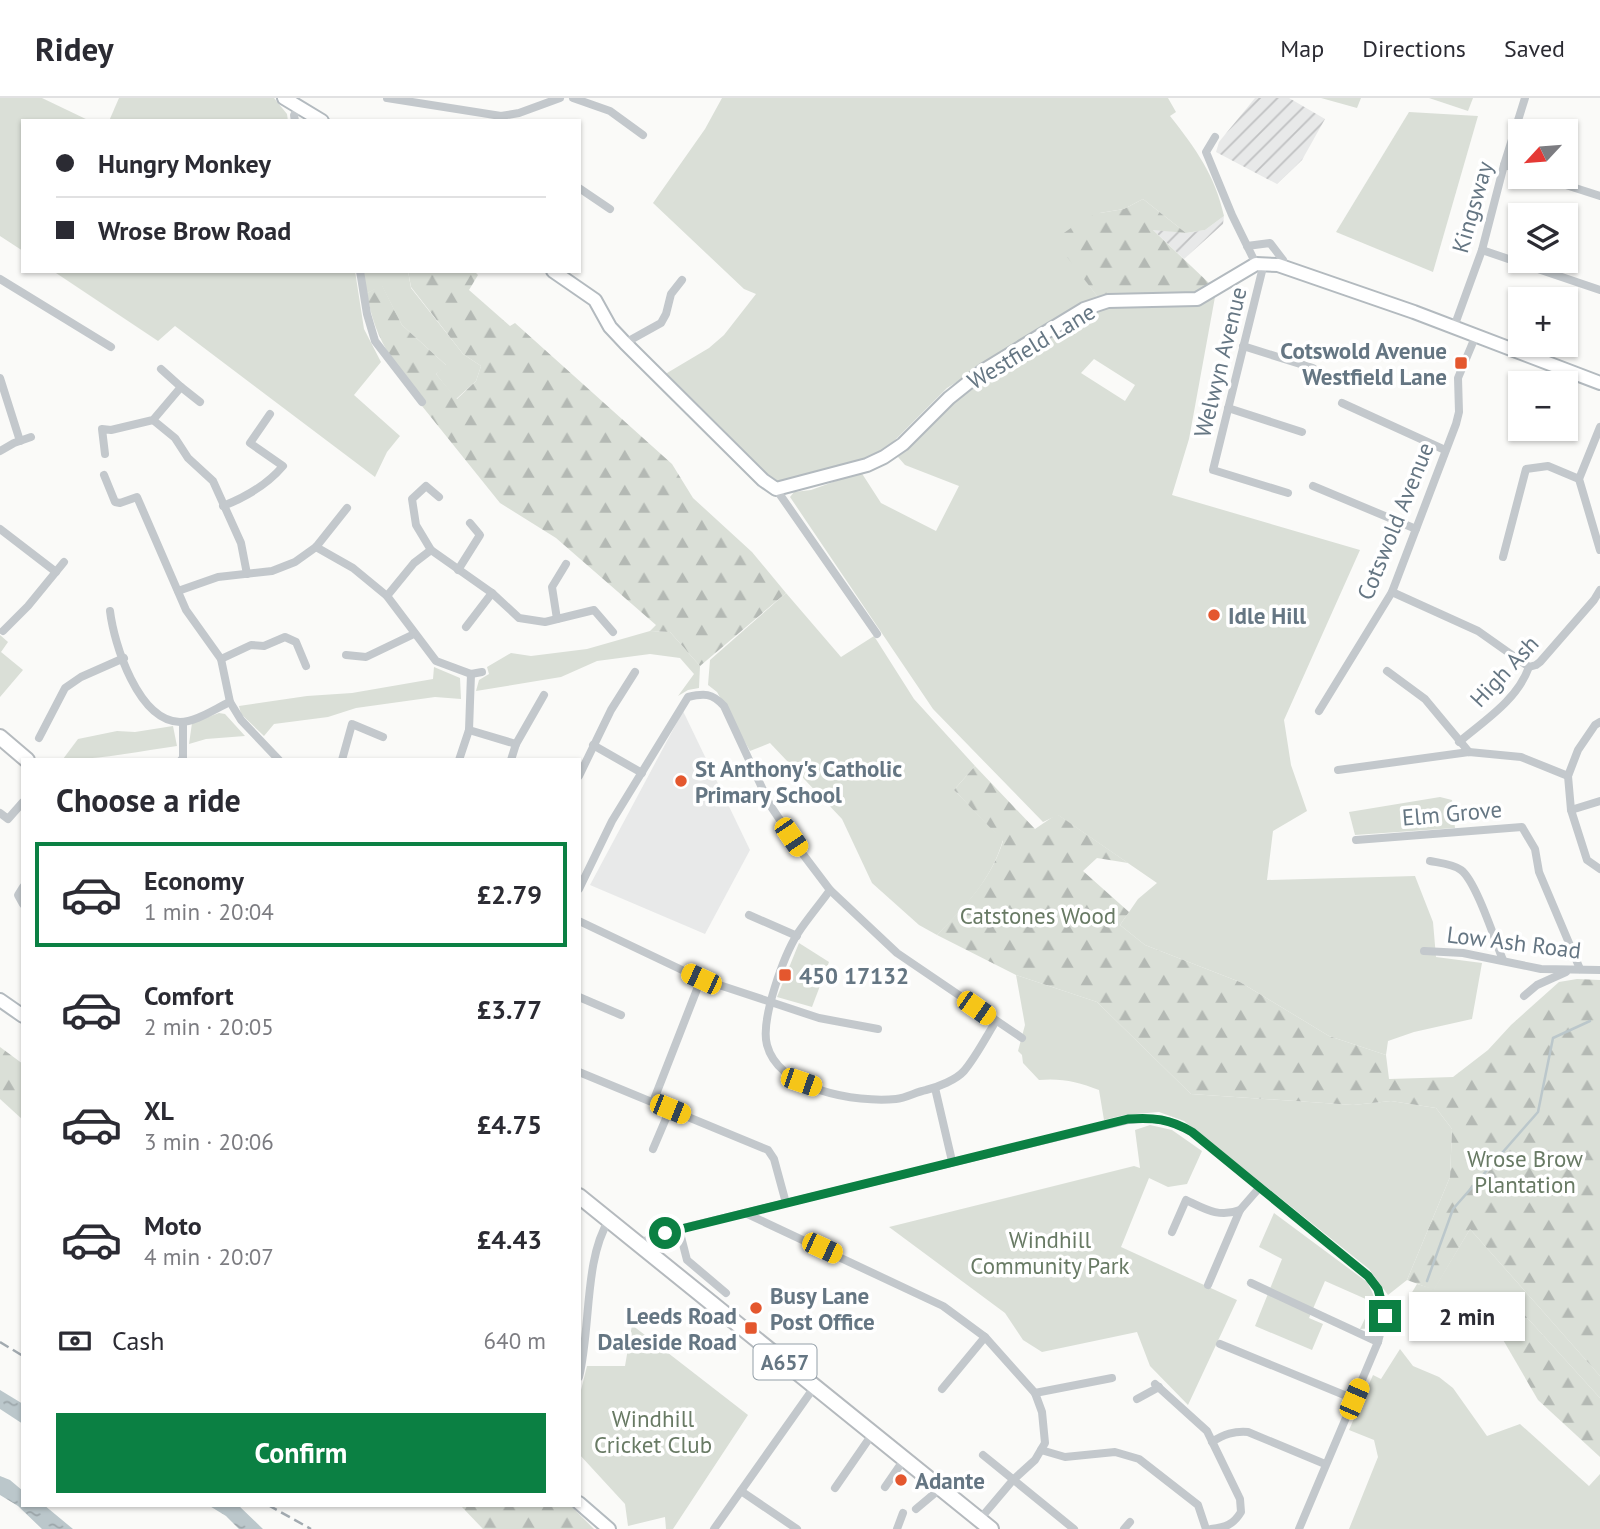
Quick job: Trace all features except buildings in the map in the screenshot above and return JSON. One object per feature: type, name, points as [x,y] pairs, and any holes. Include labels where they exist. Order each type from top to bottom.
[{"type":"main road","points":[[0,737],[25,758]]},
{"type":"main road","name":"A657","points":[[581,1198],[985,1524]]},
{"type":"street","points":[[284,98],[297,114],[315,119]]},
{"type":"street","points":[[387,98],[453,110],[521,117],[560,98]]},
{"type":"street","points":[[573,98],[610,111],[643,135]]},
{"type":"street","name":"Kingsway","points":[[1454,327],[1482,250],[1504,164],[1525,98]]},
{"type":"street","points":[[451,119],[453,110]]},
{"type":"street","points":[[1215,137],[1206,152],[1232,215],[1247,246],[1260,264],[1278,265],[1476,335],[1600,383]]},
{"type":"street","points":[[1504,164],[1508,165]]},
{"type":"street","points":[[581,189],[610,209]]},
{"type":"street","points":[[1578,189],[1600,196]]},
{"type":"street","points":[[1247,246],[1270,243],[1283,260]]},
{"type":"street","points":[[1482,250],[1600,290]]},
{"type":"street","name":"Welwyn Avenue","points":[[1260,264],[1213,470],[1288,493]]},
{"type":"street","name":"Westfield Lane","points":[[776,489],[867,465],[884,457],[903,444],[948,398],[985,370],[1084,309],[1108,301],[1197,299],[1260,264]]},
{"type":"street","points":[[360,273],[367,314],[375,341],[422,402]]},
{"type":"street","points":[[556,273],[595,300],[610,327],[656,377],[763,480],[776,489],[877,634]]},
{"type":"street","points":[[0,279],[111,347]]},
{"type":"street","points":[[625,344],[661,323],[671,294],[682,281]]},
{"type":"street","name":"Cotswold Avenue","points":[[1318,711],[1392,592],[1459,412],[1458,378],[1476,335]]},
{"type":"street","points":[[1243,346],[1313,368]]},
{"type":"street","points":[[161,369],[200,402]]},
{"type":"street","points":[[0,378],[20,441]]},
{"type":"street","points":[[105,454],[102,429],[111,430],[153,420],[181,387]]},
{"type":"street","points":[[1342,403],[1445,450]]},
{"type":"street","points":[[1228,408],[1302,432]]},
{"type":"street","points":[[223,506],[243,498],[274,477],[283,466],[250,443],[270,414]]},
{"type":"street","points":[[153,420],[175,438],[188,458],[213,481],[241,542],[247,573]]},
{"type":"street","points":[[1600,427],[1579,480],[1600,550]]},
{"type":"street","points":[[0,451],[31,437]]},
{"type":"street","points":[[1503,557],[1526,469],[1548,466],[1579,480]]},
{"type":"street","points":[[104,475],[115,502],[137,497],[186,610],[221,659],[230,702],[241,720],[277,758]]},
{"type":"street","points":[[439,497],[426,486],[412,499],[416,525],[431,550],[492,593],[519,618],[545,622],[594,610],[613,632]]},
{"type":"street","points":[[1313,486],[1416,529]]},
{"type":"street","points":[[178,591],[218,577],[272,571],[296,562],[316,547],[347,508]]},
{"type":"street","points":[[458,570],[480,535],[471,523]]},
{"type":"street","points":[[0,529],[56,572]]},
{"type":"street","points":[[316,547],[353,568],[387,596],[436,661],[471,674],[482,672]]},
{"type":"street","points":[[387,596],[414,563],[431,550]]},
{"type":"street","points":[[3,631],[28,606],[64,562]]},
{"type":"street","points":[[557,619],[552,587],[566,564]]},
{"type":"street","name":"High Ash","points":[[1459,742],[1505,704],[1524,680],[1529,667],[1541,662],[1600,590]]},
{"type":"street","points":[[1392,592],[1478,631],[1529,667]]},
{"type":"street","points":[[466,627],[492,593]]},
{"type":"street","points":[[110,611],[113,631],[135,688],[154,711],[171,720],[183,722],[230,702]]},
{"type":"street","points":[[346,655],[366,657],[414,634]]},
{"type":"street","points":[[221,659],[251,645],[264,646],[285,637],[296,642],[306,666]]},
{"type":"street","points":[[39,738],[65,688],[80,677],[124,658]]},
{"type":"street","points":[[581,772],[611,710],[635,671]]},
{"type":"street","points":[[1387,671],[1425,699],[1469,752]]},
{"type":"street","points":[[460,758],[469,730],[471,674]]},
{"type":"street","points":[[581,885],[612,821],[688,697],[703,693],[715,697],[724,706],[770,805],[830,890],[897,953],[1022,1038]]},
{"type":"street","points":[[512,758],[516,744],[544,695]]},
{"type":"street","points":[[183,722],[183,758]]},
{"type":"street","points":[[1600,722],[1578,750],[1568,776],[1571,810],[1587,860],[1600,869]]},
{"type":"street","points":[[343,758],[352,724],[383,737]]},
{"type":"street","points":[[469,730],[516,744]]},
{"type":"street","points":[[593,745],[642,773]]},
{"type":"street","points":[[1338,770],[1469,752],[1521,757],[1568,776]]},
{"type":"street","points":[[1571,810],[1600,801]]},
{"type":"street","points":[[0,813],[8,819],[21,804]]},
{"type":"street","name":"Elm Grove","points":[[1356,840],[1522,827],[1535,849],[1539,872],[1580,969]]},
{"type":"street","points":[[1430,861],[1452,865],[1463,871],[1480,902],[1503,960]]},
{"type":"street","points":[[830,890],[797,936],[770,1002],[765,1027],[767,1046],[781,1070],[801,1082],[839,1096],[870,1100],[899,1099],[935,1088],[963,1072],[996,1021]]},
{"type":"street","points":[[750,915],[797,936]]},
{"type":"street","points":[[581,922],[701,979],[819,1018],[878,1028]]},
{"type":"street","name":"Low Ash Road","points":[[1424,951],[1463,953],[1541,969],[1600,970]]},
{"type":"street","points":[[1524,996],[1537,985],[1568,970]]},
{"type":"street","points":[[653,1102],[701,979]]},
{"type":"street","points":[[581,999],[621,1015]]},
{"type":"street","points":[[0,1000],[21,1015]]},
{"type":"street","points":[[581,1073],[768,1150],[774,1159],[786,1203]]},
{"type":"street","points":[[935,1088],[952,1161]]},
{"type":"street","points":[[653,1149],[670,1109]]},
{"type":"street","points":[[640,1245],[650,1237],[679,1229],[1128,1119],[1174,1122],[1192,1132],[1368,1276],[1378,1289],[1384,1306],[1385,1316],[1378,1342],[1299,1529]]},
{"type":"street","points":[[1208,1285],[1240,1210],[1260,1187]]},
{"type":"street","points":[[1172,1232],[1185,1200],[1217,1214],[1240,1210]]},
{"type":"street","points":[[745,1213],[943,1306],[985,1337],[1035,1392],[1042,1412],[1045,1443],[1035,1460],[1013,1480],[985,1524]]},
{"type":"street","points":[[581,1366],[589,1324],[595,1251],[609,1220]]},
{"type":"street","points":[[679,1229],[687,1260],[726,1293]]},
{"type":"street","points":[[1251,1283],[1378,1342]]},
{"type":"street","points":[[942,1389],[985,1337]]},
{"type":"street","points":[[1220,1344],[1354,1399]]},
{"type":"street","points":[[1035,1392],[1112,1378]]},
{"type":"street","points":[[1041,1450],[1065,1457],[1115,1452],[1139,1459],[1198,1505],[1209,1529],[1226,1527],[1235,1522],[1241,1512],[1240,1499],[1199,1422],[1157,1385],[1137,1399]]},
{"type":"street","points":[[713,1529],[815,1386]]},
{"type":"street","points":[[1212,1442],[1222,1435],[1237,1431],[1248,1432],[1325,1464]]},
{"type":"street","points":[[835,1488],[873,1433]]},
{"type":"street","points":[[983,1455],[1074,1529]]},
{"type":"street","points":[[885,1487],[905,1458]]},
{"type":"street","points":[[916,1509],[941,1488]]},
{"type":"street","points":[[741,1491],[797,1529]]},
{"type":"street","points":[[581,1505],[609,1529]]},
{"type":"street","points":[[897,1529],[903,1513]]},
{"type":"shaded area","points":[[1255,98],[1289,98],[1325,119],[1302,160],[1277,184],[1216,152],[1219,142]]},
{"type":"shaded area","points":[[1224,216],[1223,224],[1184,259],[1152,229],[1186,233],[1205,230]]},
{"type":"shaded area","name":"St Anthony's Catholic Primary School","points":[[683,711],[750,850],[705,934],[590,885]]},
{"type":"green space","points":[[0,98],[42,98],[86,119],[21,119],[21,250],[0,236]]},
{"type":"green space","points":[[119,98],[274,98],[287,114],[288,119],[110,119]]},
{"type":"green space","points":[[722,98],[1168,98],[1176,112],[1170,116],[1203,163],[1224,216],[1205,230],[1186,233],[1143,199],[1124,209],[1100,213],[1082,276],[1100,300],[1082,304],[947,388],[885,450],[865,461],[784,483],[773,481],[662,376],[709,348],[724,335],[756,294],[744,289],[653,203],[705,129]]},
{"type":"green space","points":[[1321,98],[1361,98],[1357,108]]},
{"type":"green space","points":[[1429,98],[1473,98],[1468,111]]},
{"type":"green space","points":[[1409,112],[1478,116],[1433,272],[1336,232]]},
{"type":"green space","points":[[1143,199],[1186,233],[1153,230],[1210,284],[1203,292],[1192,297],[1100,300],[1054,240],[1085,218],[1124,209]]},
{"type":"green space","points":[[56,273],[355,273],[364,329],[381,362],[354,395],[400,436],[387,452],[375,477],[175,326],[158,341]]},
{"type":"green space","points":[[362,273],[408,273],[411,288],[463,354],[481,366],[476,381],[456,399],[436,374],[446,365],[402,325],[382,286],[367,293]]},
{"type":"green space","points":[[408,273],[476,273],[478,275],[469,290],[510,326],[515,323],[672,464],[693,498],[752,552],[786,593],[700,666],[670,632],[650,631],[656,625],[556,538],[500,503],[389,365],[392,359],[376,327],[367,293],[382,285],[402,325],[447,366],[436,374],[457,399],[476,381],[481,366],[463,354],[411,287]]},
{"type":"green space","points":[[1215,297],[1189,439],[1172,495],[1360,550],[1284,720],[1291,765],[1307,811],[1273,831],[1267,880],[1415,876],[1433,922],[1436,957],[1482,963],[1472,1019],[1414,1032],[1388,1041],[1386,1055],[1329,1036],[1240,982],[1145,945],[1120,925],[1138,899],[1157,883],[1058,815],[1043,822],[933,709],[790,497],[794,492],[811,490],[861,472],[881,503],[936,531],[959,486],[905,465],[898,457],[940,413],[980,378],[1100,306]],"holes":[[[1094,359],[1135,385],[1125,401],[1081,373]]]},
{"type":"green space","points":[[786,593],[841,657],[874,636],[914,699],[975,766],[954,790],[1003,840],[984,880],[937,935],[919,925],[872,883],[842,819],[770,743],[750,751],[717,692],[708,685],[710,660]]},
{"type":"green space","points":[[650,631],[670,632],[700,666],[699,688],[678,696],[694,674],[680,658],[650,654],[597,661],[561,677],[476,691],[479,680],[489,674],[487,667],[511,653],[531,656],[587,649]]},
{"type":"green space","points":[[0,635],[8,642],[1,652],[23,670],[0,697]]},
{"type":"green space","points":[[434,667],[460,678],[461,699],[435,697],[356,708],[328,717],[274,724],[264,736],[241,714],[239,706],[307,696],[352,693],[433,679]]},
{"type":"green space","points":[[219,713],[225,714],[245,736],[206,739],[189,744],[192,723]]},
{"type":"green space","points":[[173,726],[177,746],[106,757],[64,758],[78,739],[117,731],[135,732]]},
{"type":"green space","points":[[975,766],[1035,829],[1057,814],[1128,863],[1097,858],[1083,871],[1129,912],[1120,925],[1145,945],[1240,982],[1329,1036],[1386,1055],[1389,1079],[1453,1077],[1488,1050],[1511,1025],[1559,982],[1577,979],[1600,980],[1600,1376],[1470,1229],[1434,1290],[1407,1280],[1450,1177],[1452,1129],[1436,1108],[1391,1101],[1353,1105],[1191,1094],[1097,1002],[1016,975],[937,935],[984,880],[1003,841],[954,790]]},
{"type":"green space","points":[[1440,797],[1452,800],[1455,828],[1355,835],[1349,812]]},
{"type":"green space","points":[[799,943],[829,962],[812,1007],[777,997]]},
{"type":"green space","points":[[1016,975],[1097,1002],[1191,1094],[1353,1105],[1391,1101],[1436,1108],[1452,1129],[1450,1177],[1407,1280],[1388,1295],[1369,1269],[1184,1121],[1159,1112],[1104,1120],[1099,1090],[1070,1081],[1039,1080],[1023,1063],[1022,1055],[1018,1051],[1025,1025]]},
{"type":"green space","points":[[0,1047],[21,1063],[21,1118],[0,1099]]},
{"type":"green space","name":"Windhill Community Park","points":[[1150,1125],[1172,1130],[1202,1151],[1187,1184],[1168,1187],[1149,1178],[1121,1247],[1237,1300],[1188,1405],[1150,1366],[1137,1332],[1042,1352],[1023,1340],[1005,1313],[889,1227],[1134,1166],[1140,1168],[1135,1130]]},
{"type":"green space","points":[[1274,1213],[1367,1282],[1376,1304],[1375,1328],[1360,1329],[1368,1312],[1368,1300],[1325,1281],[1309,1318],[1323,1324],[1312,1350],[1255,1326],[1282,1259],[1259,1247]]},
{"type":"green space","points":[[1470,1229],[1600,1376],[1600,1398],[1521,1311],[1504,1307],[1473,1323],[1411,1294],[1417,1284],[1434,1289]]},
{"type":"green space","points":[[1504,1307],[1521,1311],[1600,1398],[1600,1457],[1538,1400],[1488,1314]]},
{"type":"green space","name":"Windhill Cricket Club","points":[[632,1325],[748,1415],[673,1529],[666,1529],[665,1517],[628,1526],[625,1504],[581,1456],[581,1390],[587,1366],[625,1366]]},
{"type":"green space","points":[[1400,1349],[1413,1366],[1439,1377],[1453,1388],[1487,1436],[1520,1424],[1589,1486],[1600,1474],[1600,1529],[1349,1529],[1378,1457],[1374,1440],[1349,1430],[1373,1375],[1381,1379]]},
{"type":"green space","points":[[462,1507],[572,1507],[594,1529],[483,1529]]},
{"type":"water","points":[[0,1390],[21,1403],[21,1423],[0,1409]]},
{"type":"water","points":[[0,1476],[21,1489],[21,1507],[46,1507],[73,1529],[42,1529],[18,1506],[0,1495]]},
{"type":"water","points":[[211,1507],[240,1507],[263,1529],[239,1529],[226,1516]]},
{"type":"waterway","points":[[1427,1281],[1453,1209],[1538,1112],[1553,1038],[1590,1021]]},
{"type":"railway","points":[[0,1342],[21,1355]]},
{"type":"railway","points":[[272,1507],[311,1529]]},
{"type":"place","name":"Cotswold Avenue Westfield Lane","points":[[1461,363]]},
{"type":"place","name":"Idle Hill","points":[[1214,615]]},
{"type":"place","name":"St Anthony's Catholic Primary School","points":[[681,781]]},
{"type":"place","name":"450 17132","points":[[785,975]]},
{"type":"place","name":"Busy Lane Post Office","points":[[756,1308]]},
{"type":"place","name":"Leeds Road Daleside Road","points":[[751,1328]]},
{"type":"place","name":"Adante","points":[[901,1480]]},
{"type":"route","points":[[665,1233],[1128,1119],[1160,1118],[1192,1132],[1368,1276],[1378,1289],[1385,1316]]},
{"type":"park label","name":"Catstones Wood","points":[[1038,915]]},
{"type":"park label","name":"Wrose Brow Plantation","points":[[1525,1171]]}]
